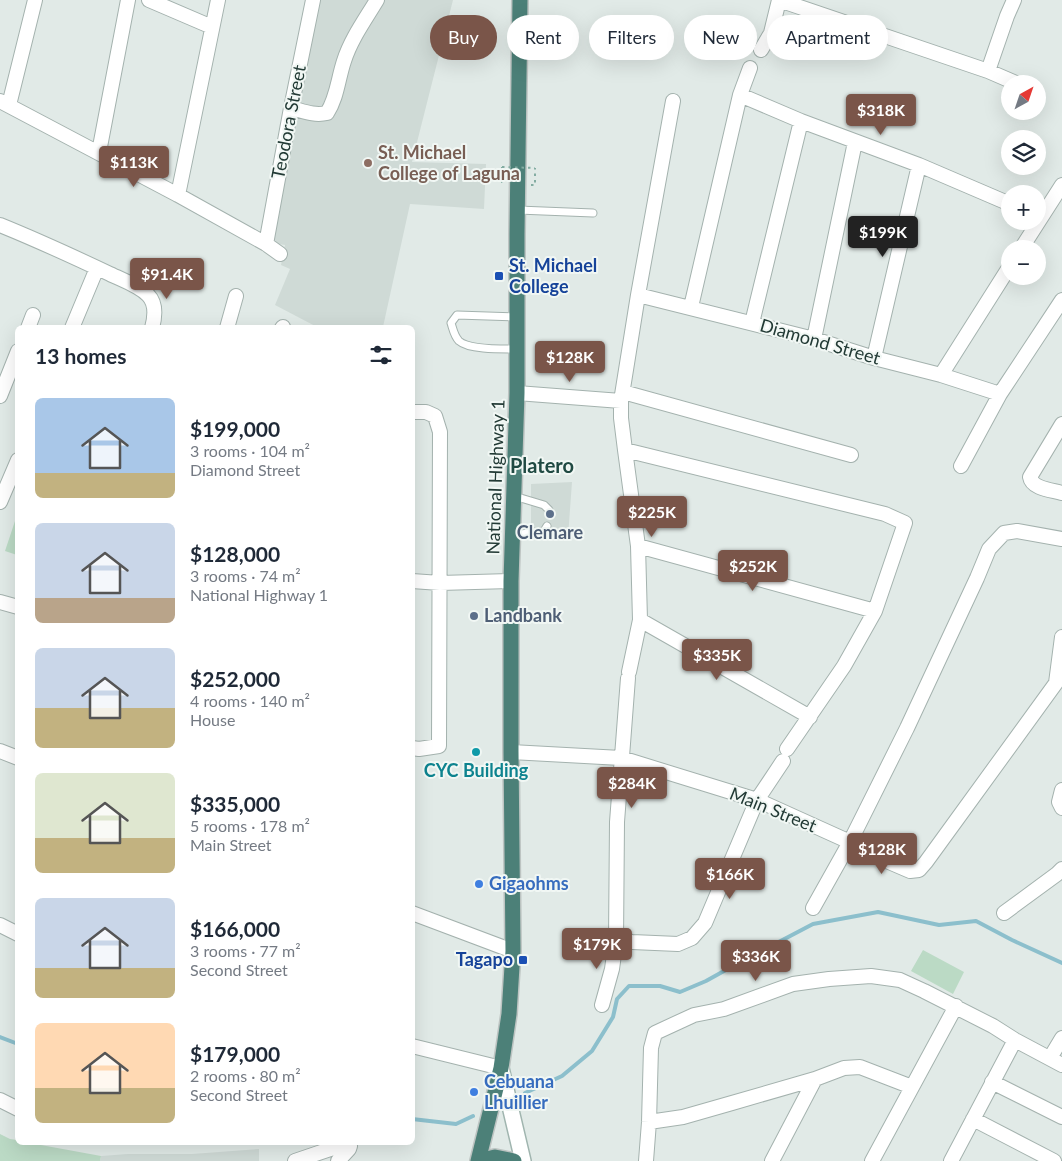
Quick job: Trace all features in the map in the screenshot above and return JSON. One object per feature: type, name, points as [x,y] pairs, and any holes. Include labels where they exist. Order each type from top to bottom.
[{"type":"highway","name":"National Highway 1","points":[[478,1161],[501,1068],[509,1014],[512,951],[511,581],[517,393],[520,0]]},
{"type":"highway","points":[[478,1161],[495,1157],[514,1161]]},
{"type":"main road","points":[[501,1068],[523,1161]]},
{"type":"street","points":[[35,0],[4,103],[178,195],[266,244],[280,254]]},
{"type":"street","points":[[99,152],[128,0]]},
{"type":"street","points":[[149,0],[212,27]]},
{"type":"street","points":[[178,195],[218,0]]},
{"type":"street","name":"Teodora Street","points":[[266,244],[290,108],[313,0]]},
{"type":"street","points":[[290,108],[311,114],[320,115],[327,113],[332,105],[344,60],[363,21],[377,0]]},
{"type":"street","points":[[761,50],[771,33],[779,0],[1001,77]]},
{"type":"street","points":[[988,71],[1013,2]]},
{"type":"street","points":[[691,307],[740,95],[750,68]]},
{"type":"street","points":[[740,95],[801,121],[919,165],[1001,200]]},
{"type":"street","points":[[602,1005],[612,968],[616,940],[617,822],[628,675],[640,620],[638,546],[621,418],[622,396],[673,101]]},
{"type":"street","points":[[752,323],[801,121]]},
{"type":"street","points":[[814,339],[855,142]]},
{"type":"street","points":[[874,358],[919,165]]},
{"type":"street","points":[[1046,207],[1062,185]]},
{"type":"street","points":[[0,224],[139,288],[149,296],[154,306],[153,325]]},
{"type":"street","points":[[73,325],[97,268]]},
{"type":"street","points":[[941,375],[1001,280]]},
{"type":"street","name":"Diamond Street","points":[[638,295],[814,339],[1000,394]]},
{"type":"street","points":[[228,325],[236,296]]},
{"type":"street","points":[[961,466],[1000,394],[1062,300]]},
{"type":"street","points":[[0,396],[15,358]]},
{"type":"street","points":[[517,393],[622,396],[851,455]]},
{"type":"street","points":[[415,412],[426,412],[435,416],[440,432],[439,746],[415,748]]},
{"type":"street","points":[[1062,424],[1030,477],[1030,481],[1034,485],[1062,493]]},
{"type":"street","points":[[616,940],[678,944],[692,938],[705,923],[757,800],[844,666],[875,611],[905,523],[885,514],[625,450]]},
{"type":"street","points":[[0,502],[15,467]]},
{"type":"street","points":[[814,908],[908,728],[989,549],[1004,533],[1016,531],[1062,539]]},
{"type":"street","points":[[638,546],[875,611]]},
{"type":"street","points":[[415,581],[440,583],[511,581]]},
{"type":"street","points":[[0,602],[15,606]]},
{"type":"street","points":[[640,620],[810,717]]},
{"type":"street","points":[[1059,683],[1062,637]]},
{"type":"street","name":"Main Street","points":[[510,752],[622,758],[757,800],[850,842],[889,862],[910,871],[919,870],[1059,683]]},
{"type":"street","points":[[0,751],[15,757]]},
{"type":"street","points":[[1062,790],[1059,802],[1062,808]]},
{"type":"street","points":[[1004,913],[1060,873]]},
{"type":"street","points":[[415,914],[512,951]]},
{"type":"street","points":[[0,925],[15,932]]},
{"type":"street","points":[[646,1161],[651,1048],[655,1033],[694,1015],[724,1009],[793,984],[829,978],[871,976],[900,980],[956,1006],[1056,1062],[1062,1038]]},
{"type":"street","points":[[872,1161],[956,1006]]},
{"type":"street","points":[[951,1161],[1015,1040]]},
{"type":"street","points":[[415,1047],[501,1068]]},
{"type":"street","points":[[649,1122],[708,1110],[844,1068],[860,1067],[912,1087]]},
{"type":"street","points":[[772,1161],[815,1078]]},
{"type":"street","points":[[992,1082],[1062,1117]]},
{"type":"street","points":[[0,1100],[15,1108]]},
{"type":"street","points":[[973,1120],[1054,1161]]},
{"type":"street","points":[[295,1161],[341,1145]]},
{"type":"street","points":[[338,1161],[349,1149],[350,1145]]},
{"type":"lane","points":[[518,210],[593,213]]},
{"type":"lane","points":[[517,317],[457,315],[451,323],[454,335],[460,342],[473,347],[517,349]]},
{"type":"lane","points":[[514,496],[544,505],[549,510]]},
{"type":"lane","points":[[512,535],[544,531],[547,526]]},
{"type":"path","points":[[502,182],[502,167],[535,168],[535,185]]},
{"type":"shaded area","name":"St. Michael College of Laguna","points":[[317,0],[453,0],[449,15],[430,15],[430,60],[438,60],[412,162],[486,164],[484,209],[410,204],[383,325],[313,325],[275,305],[290,269],[281,265],[285,245],[273,243]]},
{"type":"shaded area","name":"Clemare","points":[[572,482],[568,537],[531,538],[531,484]]},
{"type":"shaded area","points":[[259,1149],[259,1161],[100,1161],[101,1156],[192,1154]]},
{"type":"green space","points":[[15,521],[15,554],[5,551]]},
{"type":"green space","points":[[923,950],[964,972],[953,994],[911,971]]},
{"type":"green space","points":[[0,1134],[15,1140],[15,1145],[41,1145],[101,1156],[100,1161],[0,1161]]},
{"type":"waterway","points":[[525,1093],[562,1076],[592,1051],[613,1017],[617,999],[629,986],[660,986],[680,992],[706,981],[813,924],[878,912],[939,925],[976,921],[1062,963]]},
{"type":"waterway","points":[[0,1037],[15,1043]]},
{"type":"waterway","points":[[415,1119],[456,1124],[473,1116]]},
{"type":"place","name":"St. Michael College of Laguna","points":[[368,163]]},
{"type":"place","name":"St. Michael College","points":[[499,276]]},
{"type":"place","name":"Clemare","points":[[550,514]]},
{"type":"place","name":"Landbank","points":[[474,616]]},
{"type":"place","name":"CYC Building","points":[[476,752]]},
{"type":"place","name":"Gigaohms","points":[[479,884]]},
{"type":"place","name":"Tagapo","points":[[523,960]]},
{"type":"place","name":"Cebuana Lhuillier","points":[[474,1092]]},
{"type":"district","name":"Platero","points":[[542,466]]}]
